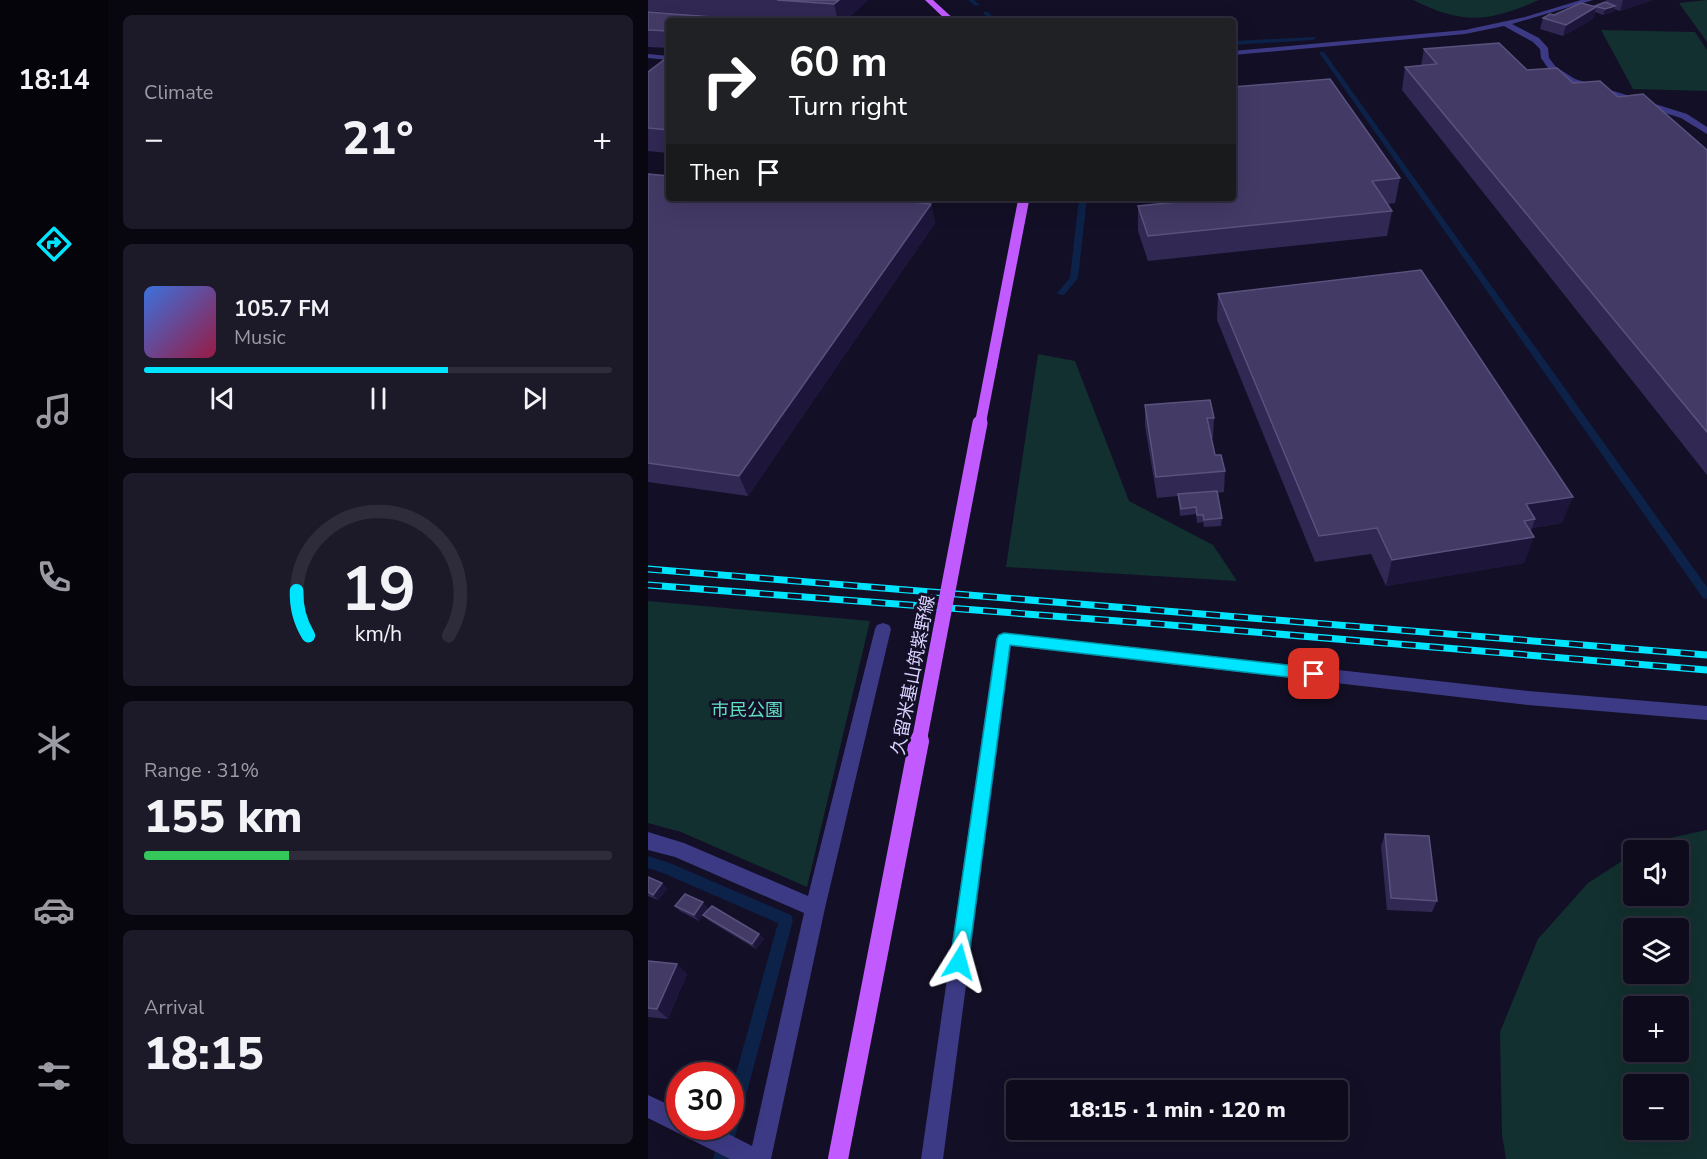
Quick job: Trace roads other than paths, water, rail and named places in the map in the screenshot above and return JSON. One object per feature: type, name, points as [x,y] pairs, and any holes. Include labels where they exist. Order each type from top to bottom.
[{"type":"main road","points":[[930,0],[949,18]]},
{"type":"main road","name":"久留米基山筑紫野線","points":[[838,1159],[1023,201]]},
{"type":"street","points":[[1236,52],[1465,32],[1504,24],[1588,0]]},
{"type":"street","points":[[1504,24],[1536,40],[1544,48],[1545,58],[1554,69],[1572,81],[1684,116],[1707,130]]},
{"type":"street","points":[[648,56],[666,58]]},
{"type":"street","points":[[760,1159],[815,908],[883,629]]},
{"type":"street","points":[[932,1159],[1004,639],[1528,698],[1707,713]]},
{"type":"street","points":[[648,841],[677,849],[815,908]]},
{"type":"street","points":[[648,1106],[666,1115]]},
{"type":"street","points":[[717,1140],[754,1159]]},
{"type":"waterway","points":[[971,0],[977,5]]},
{"type":"waterway","points":[[986,13],[991,18]]},
{"type":"waterway","points":[[1236,43],[1313,38]]},
{"type":"waterway","points":[[1322,53],[1707,595]]},
{"type":"waterway","points":[[1061,293],[1074,278],[1083,201]]},
{"type":"waterway","points":[[648,862],[665,867],[786,920],[744,1074]]},
{"type":"waterway","points":[[721,1159],[726,1140]]},
{"type":"railway","points":[[648,569],[1707,655]]},
{"type":"railway","points":[[648,585],[1158,624],[1707,670]]},
{"type":"park label","name":"市民公園","points":[[747,710]]}]
